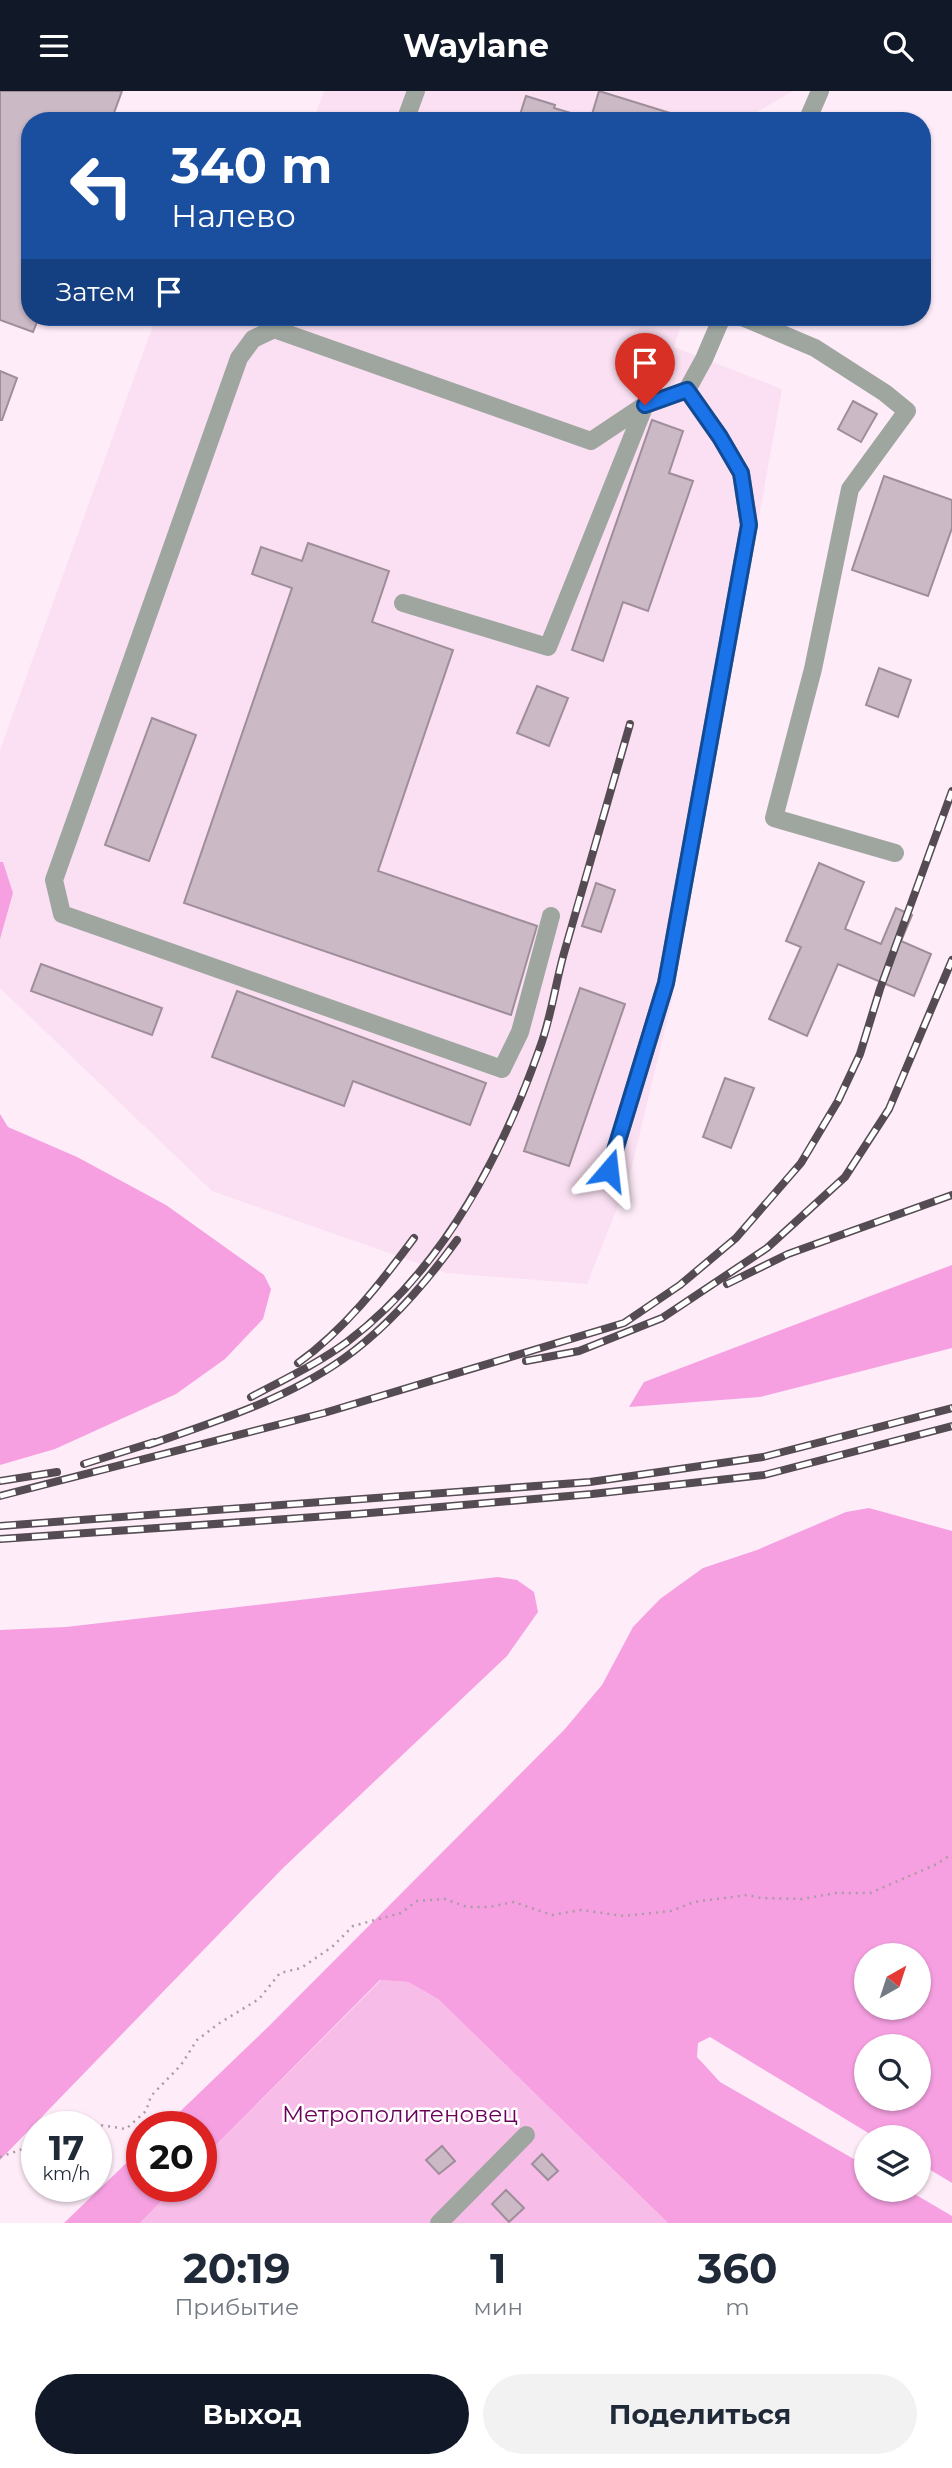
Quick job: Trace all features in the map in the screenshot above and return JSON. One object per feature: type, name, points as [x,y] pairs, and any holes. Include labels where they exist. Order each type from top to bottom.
[{"type":"lane","points":[[408,112],[416,91]]},
{"type":"lane","points":[[811,112],[820,91]]},
{"type":"lane","points":[[551,916],[520,1032],[502,1069],[62,914],[54,880],[239,358],[253,339],[274,329],[591,441],[645,405],[687,390],[719,326]]},
{"type":"lane","points":[[763,326],[815,348],[885,393],[907,411],[850,489],[813,669],[774,818],[895,853]]},
{"type":"lane","points":[[609,1170],[666,983],[749,525],[741,473],[687,390]]},
{"type":"lane","points":[[403,603],[548,647],[645,405]]},
{"type":"lane","points":[[439,2223],[526,2135]]},
{"type":"path","points":[[112,2127],[126,2129],[146,2111],[151,2096],[181,2065],[197,2040],[258,2000],[280,1973],[301,1968],[332,1947],[353,1926],[401,1913],[417,1901],[445,1899],[467,1906],[489,1907],[514,1902],[552,1915],[581,1910],[624,1916],[671,1911],[694,1902],[747,1895],[802,1899],[836,1893],[870,1893],[937,1864],[952,1854]]},
{"type":"path","points":[[0,2157],[21,2150]]},
{"type":"shaded area","points":[[324,91],[793,91],[757,112],[316,112]]},
{"type":"shaded area","points":[[153,326],[680,326],[674,347],[782,389],[672,1000],[629,1178],[587,1284],[446,1273],[212,1191],[0,988],[0,750]]},
{"type":"shaded area","points":[[0,862],[3,862],[13,893],[0,939]]},
{"type":"shaded area","points":[[0,1114],[8,1127],[77,1157],[166,1205],[264,1275],[271,1289],[263,1319],[225,1359],[176,1394],[55,1449],[0,1465]]},
{"type":"shaded area","points":[[952,1265],[952,1348],[760,1397],[629,1407],[644,1382]]},
{"type":"shaded area","points":[[869,1508],[952,1531],[952,2183],[931,2170],[931,2125],[855,2125],[710,2037],[698,2043],[697,2057],[720,2082],[854,2159],[854,2202],[928,2202],[952,2216],[952,2223],[668,2223],[438,1999],[408,1982],[380,1980],[217,2144],[217,2111],[181,2111],[564,1730],[602,1685],[633,1627],[660,1599],[703,1568],[757,1550],[846,1512]]},
{"type":"shaded area","points":[[498,1577],[517,1580],[534,1592],[538,1612],[507,1656],[283,1868],[47,2111],[21,2111],[21,2138],[0,2160],[0,1630],[66,1627]]},
{"type":"shaded area","points":[[126,2163],[126,2202],[160,2202],[140,2223],[64,2223],[86,2202],[112,2202],[112,2177]]},
{"type":"green space","name":"Метрополитеновец","points":[[381,1980],[408,1982],[438,1999],[668,2223],[140,2223],[160,2202],[217,2202],[217,2144]]},
{"type":"building","points":[[0,91],[122,91],[114,112],[21,112],[21,326],[35,326],[33,332],[0,320]]},
{"type":"building","points":[[599,91],[667,112],[593,112]]},
{"type":"building","points":[[526,96],[567,112],[521,112]]},
{"type":"building","points":[[0,371],[17,378],[2,420],[0,420]]},
{"type":"building","points":[[853,401],[877,414],[861,442],[838,429]]},
{"type":"building","points":[[652,420],[683,431],[669,473],[693,481],[648,611],[623,602],[603,661],[572,650]]},
{"type":"building","points":[[884,476],[952,500],[952,528],[928,596],[852,570]]},
{"type":"building","points":[[308,543],[389,571],[372,622],[453,650],[378,871],[537,926],[511,1015],[184,903],[292,588],[252,574],[261,547],[302,561]]},
{"type":"building","points":[[879,668],[911,680],[898,717],[866,705]]},
{"type":"building","points":[[537,686],[568,698],[549,746],[517,733]]},
{"type":"building","points":[[152,718],[196,735],[149,861],[105,845]]},
{"type":"building","points":[[819,863],[864,882],[845,929],[881,944],[896,908],[912,915],[901,941],[931,954],[914,996],[838,964],[807,1036],[769,1019],[801,947],[786,941]]},
{"type":"building","points":[[596,883],[615,890],[601,932],[582,926]]},
{"type":"building","points":[[41,964],[162,1008],[152,1035],[31,991]]},
{"type":"building","points":[[580,988],[625,1004],[569,1166],[524,1151]]},
{"type":"building","points":[[237,991],[486,1083],[470,1125],[353,1081],[344,1106],[212,1057]]},
{"type":"building","points":[[725,1078],[754,1088],[731,1148],[703,1137]]},
{"type":"building","points":[[442,2146],[455,2161],[439,2174],[426,2160]]},
{"type":"building","points":[[542,2154],[558,2171],[548,2180],[532,2164]]},
{"type":"building","points":[[506,2190],[524,2208],[509,2222],[492,2204]]},
{"type":"railway","points":[[251,1397],[336,1350],[381,1313],[412,1281],[439,1247],[486,1172],[506,1132],[543,1038],[564,953],[630,724]]},
{"type":"railway","points":[[0,1496],[324,1413],[624,1323],[680,1285],[736,1238],[801,1163],[838,1101],[860,1054],[880,989],[952,791]]},
{"type":"railway","points":[[526,1361],[579,1351],[662,1318],[767,1248],[845,1177],[889,1109],[952,960]]},
{"type":"railway","points":[[727,1284],[788,1254],[952,1195]]},
{"type":"railway","points":[[298,1363],[346,1321],[414,1238]]},
{"type":"railway","points":[[148,1445],[273,1398],[321,1374],[360,1347],[405,1304],[457,1240]]},
{"type":"railway","points":[[0,1526],[590,1482],[763,1457],[952,1408]]},
{"type":"railway","points":[[0,1539],[358,1514],[592,1494],[764,1475],[952,1426]]},
{"type":"railway","points":[[84,1464],[154,1442]]},
{"type":"railway","points":[[0,1481],[57,1472]]},
{"type":"route","points":[[609,1170],[666,983],[749,525],[741,473],[687,390],[645,405]]}]
